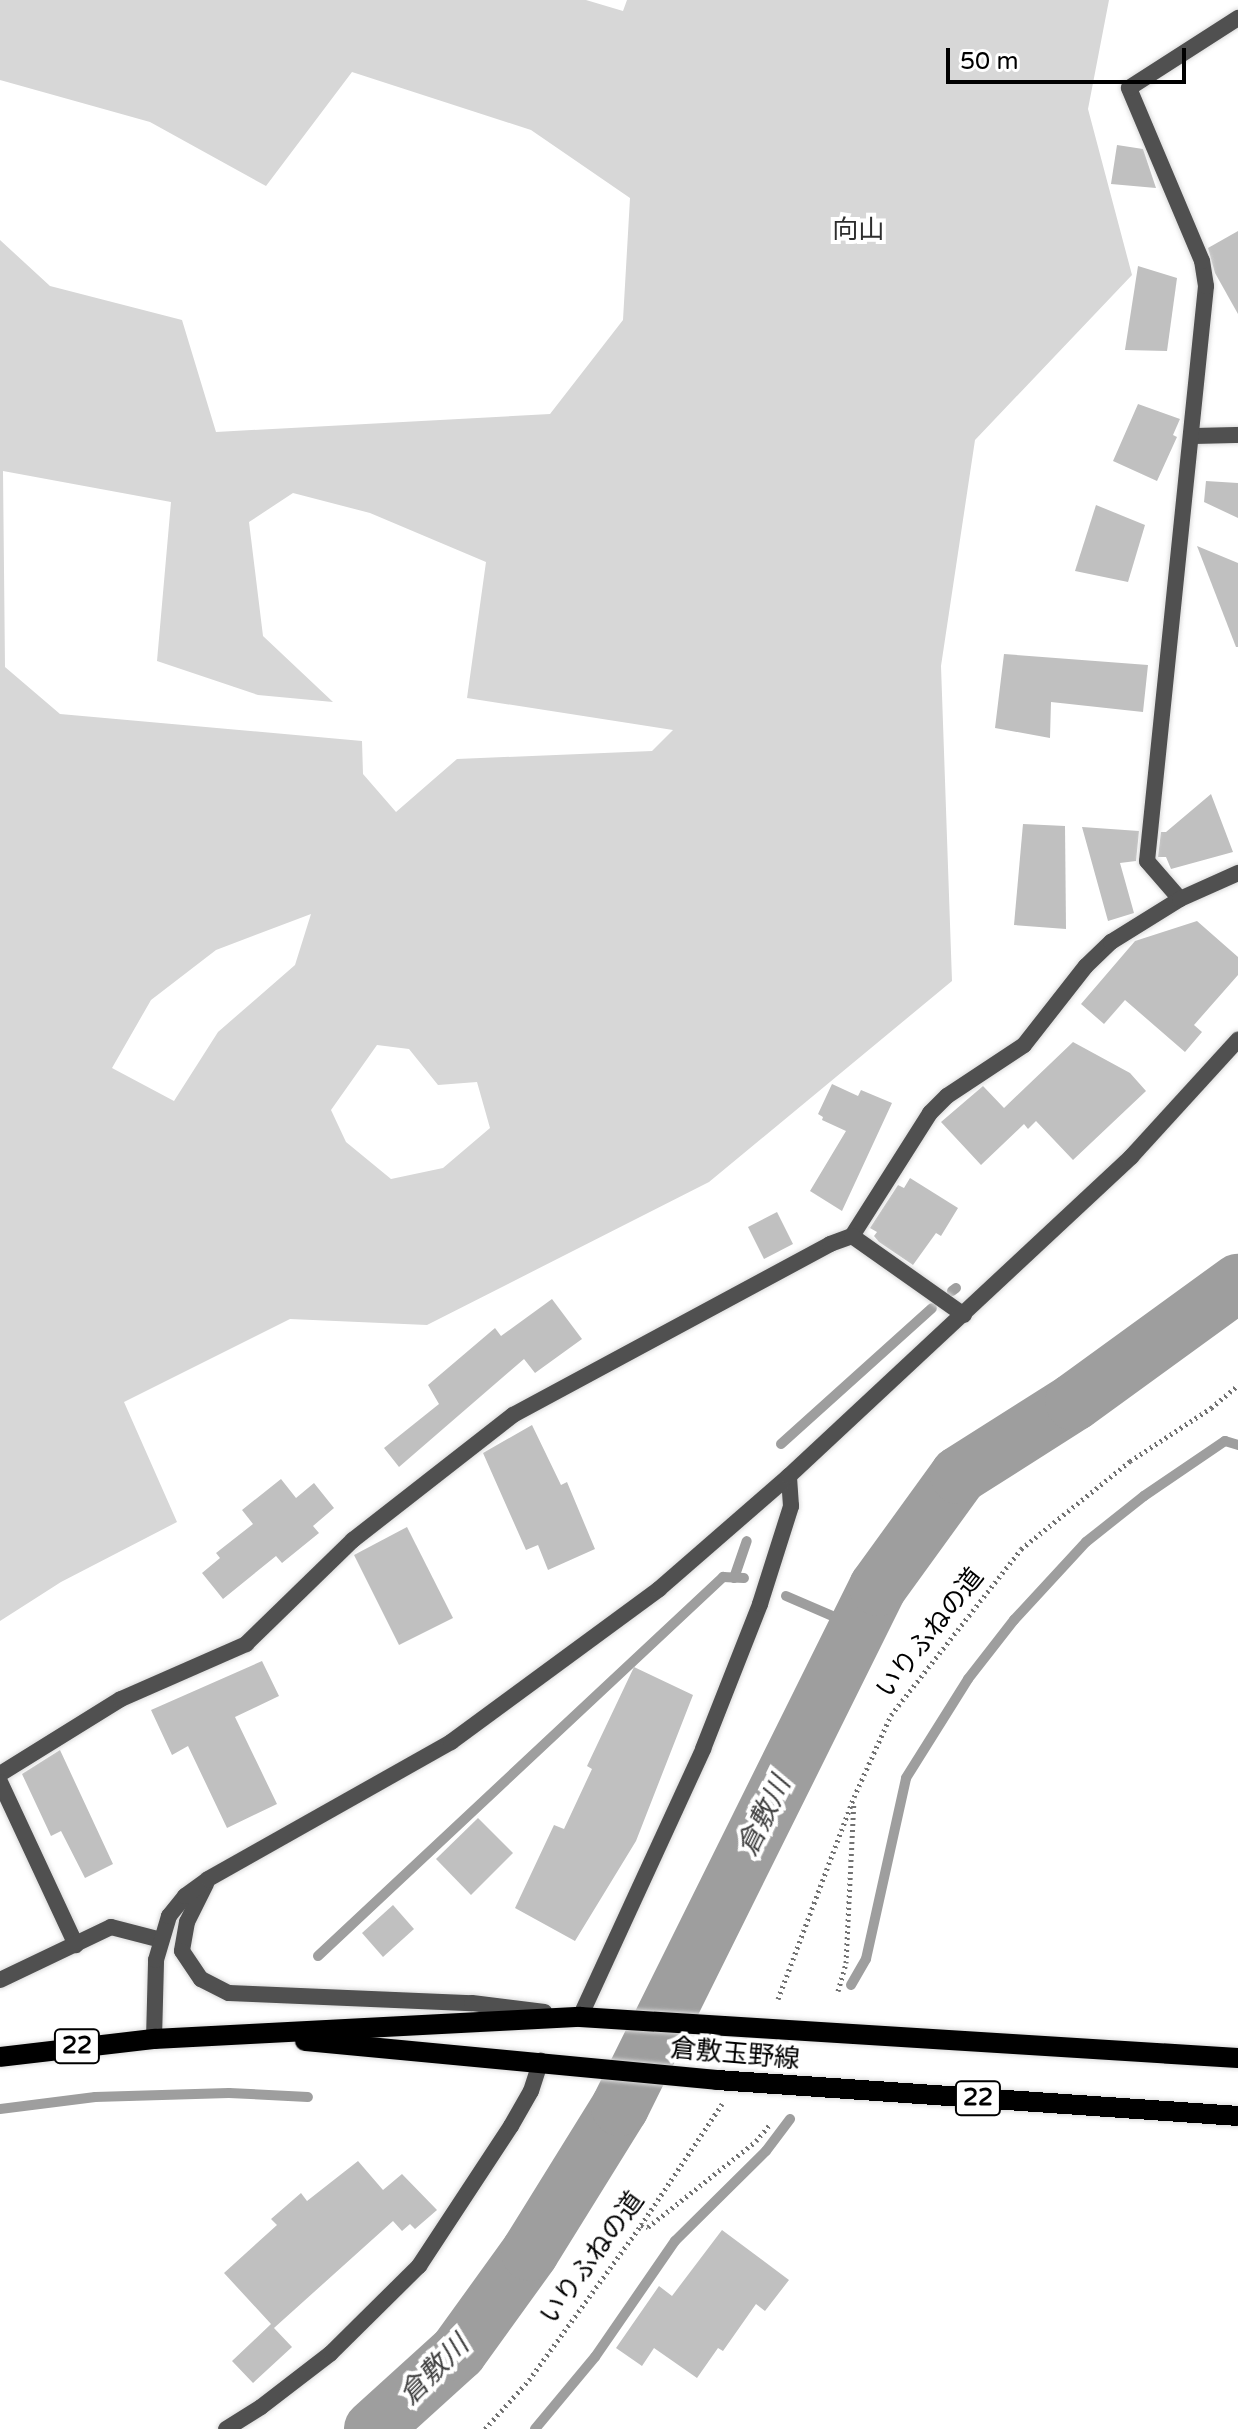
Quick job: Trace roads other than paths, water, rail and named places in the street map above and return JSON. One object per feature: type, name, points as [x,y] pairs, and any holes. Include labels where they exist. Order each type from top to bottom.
[{"type":"main road","name":"倉敷玉野線","points":[[0,2057],[154,2039],[580,2017],[1238,2058]]},
{"type":"main road","name":"倉敷玉野線","points":[[228,2035],[566,2063],[717,2080],[1238,2116]]},
{"type":"street","points":[[1180,899],[1147,861],[1155,759],[1206,286],[1202,261],[1129,88],[1238,18]]},
{"type":"street","points":[[1192,436],[1238,435]]},
{"type":"street","points":[[0,1774],[121,1699],[246,1644],[353,1540],[513,1415],[830,1244],[852,1236],[930,1113],[947,1096],[1024,1045],[1086,966],[1111,942],[1180,899],[1238,873]]},
{"type":"street","points":[[154,2039],[156,1960],[169,1916],[185,1896],[208,1879],[451,1742],[659,1589],[789,1476],[1131,1157],[1238,1040]]},
{"type":"street","points":[[852,1236],[964,1315]]},
{"type":"street","points":[[208,1879],[187,1922],[182,1951],[201,1979],[229,1993],[472,2003],[580,2017],[703,1749],[760,1604],[791,1506],[789,1476]]},
{"type":"street","points":[[0,1782],[76,1945]]},
{"type":"street","points":[[0,1980],[111,1927],[161,1940]]},
{"type":"street","points":[[226,2429],[261,2407],[331,2353],[419,2266],[511,2126],[531,2091],[541,2061]]},
{"type":"waterway","name":"倉敷川","points":[[373,2429],[458,2352],[530,2252],[620,2107],[878,1587],[959,1475],[1074,1402],[1238,1283]]},
{"type":"waterway","points":[[952,1291],[956,1288]]},
{"type":"waterway","points":[[781,1444],[932,1308]]},
{"type":"waterway","points":[[851,1985],[866,1959],[906,1778],[968,1679],[1014,1620],[1086,1542],[1144,1496],[1225,1441],[1238,1445]]},
{"type":"waterway","points":[[734,1578],[747,1541]]},
{"type":"waterway","points":[[318,1956],[723,1577],[744,1578]]},
{"type":"waterway","points":[[786,1596],[858,1627]]},
{"type":"waterway","points":[[0,2109],[95,2097],[229,2093],[308,2097]]},
{"type":"waterway","points":[[535,2429],[595,2357],[675,2241],[766,2151],[790,2119]]},
{"type":"park label","name":"向山","points":[[858,230]]}]
